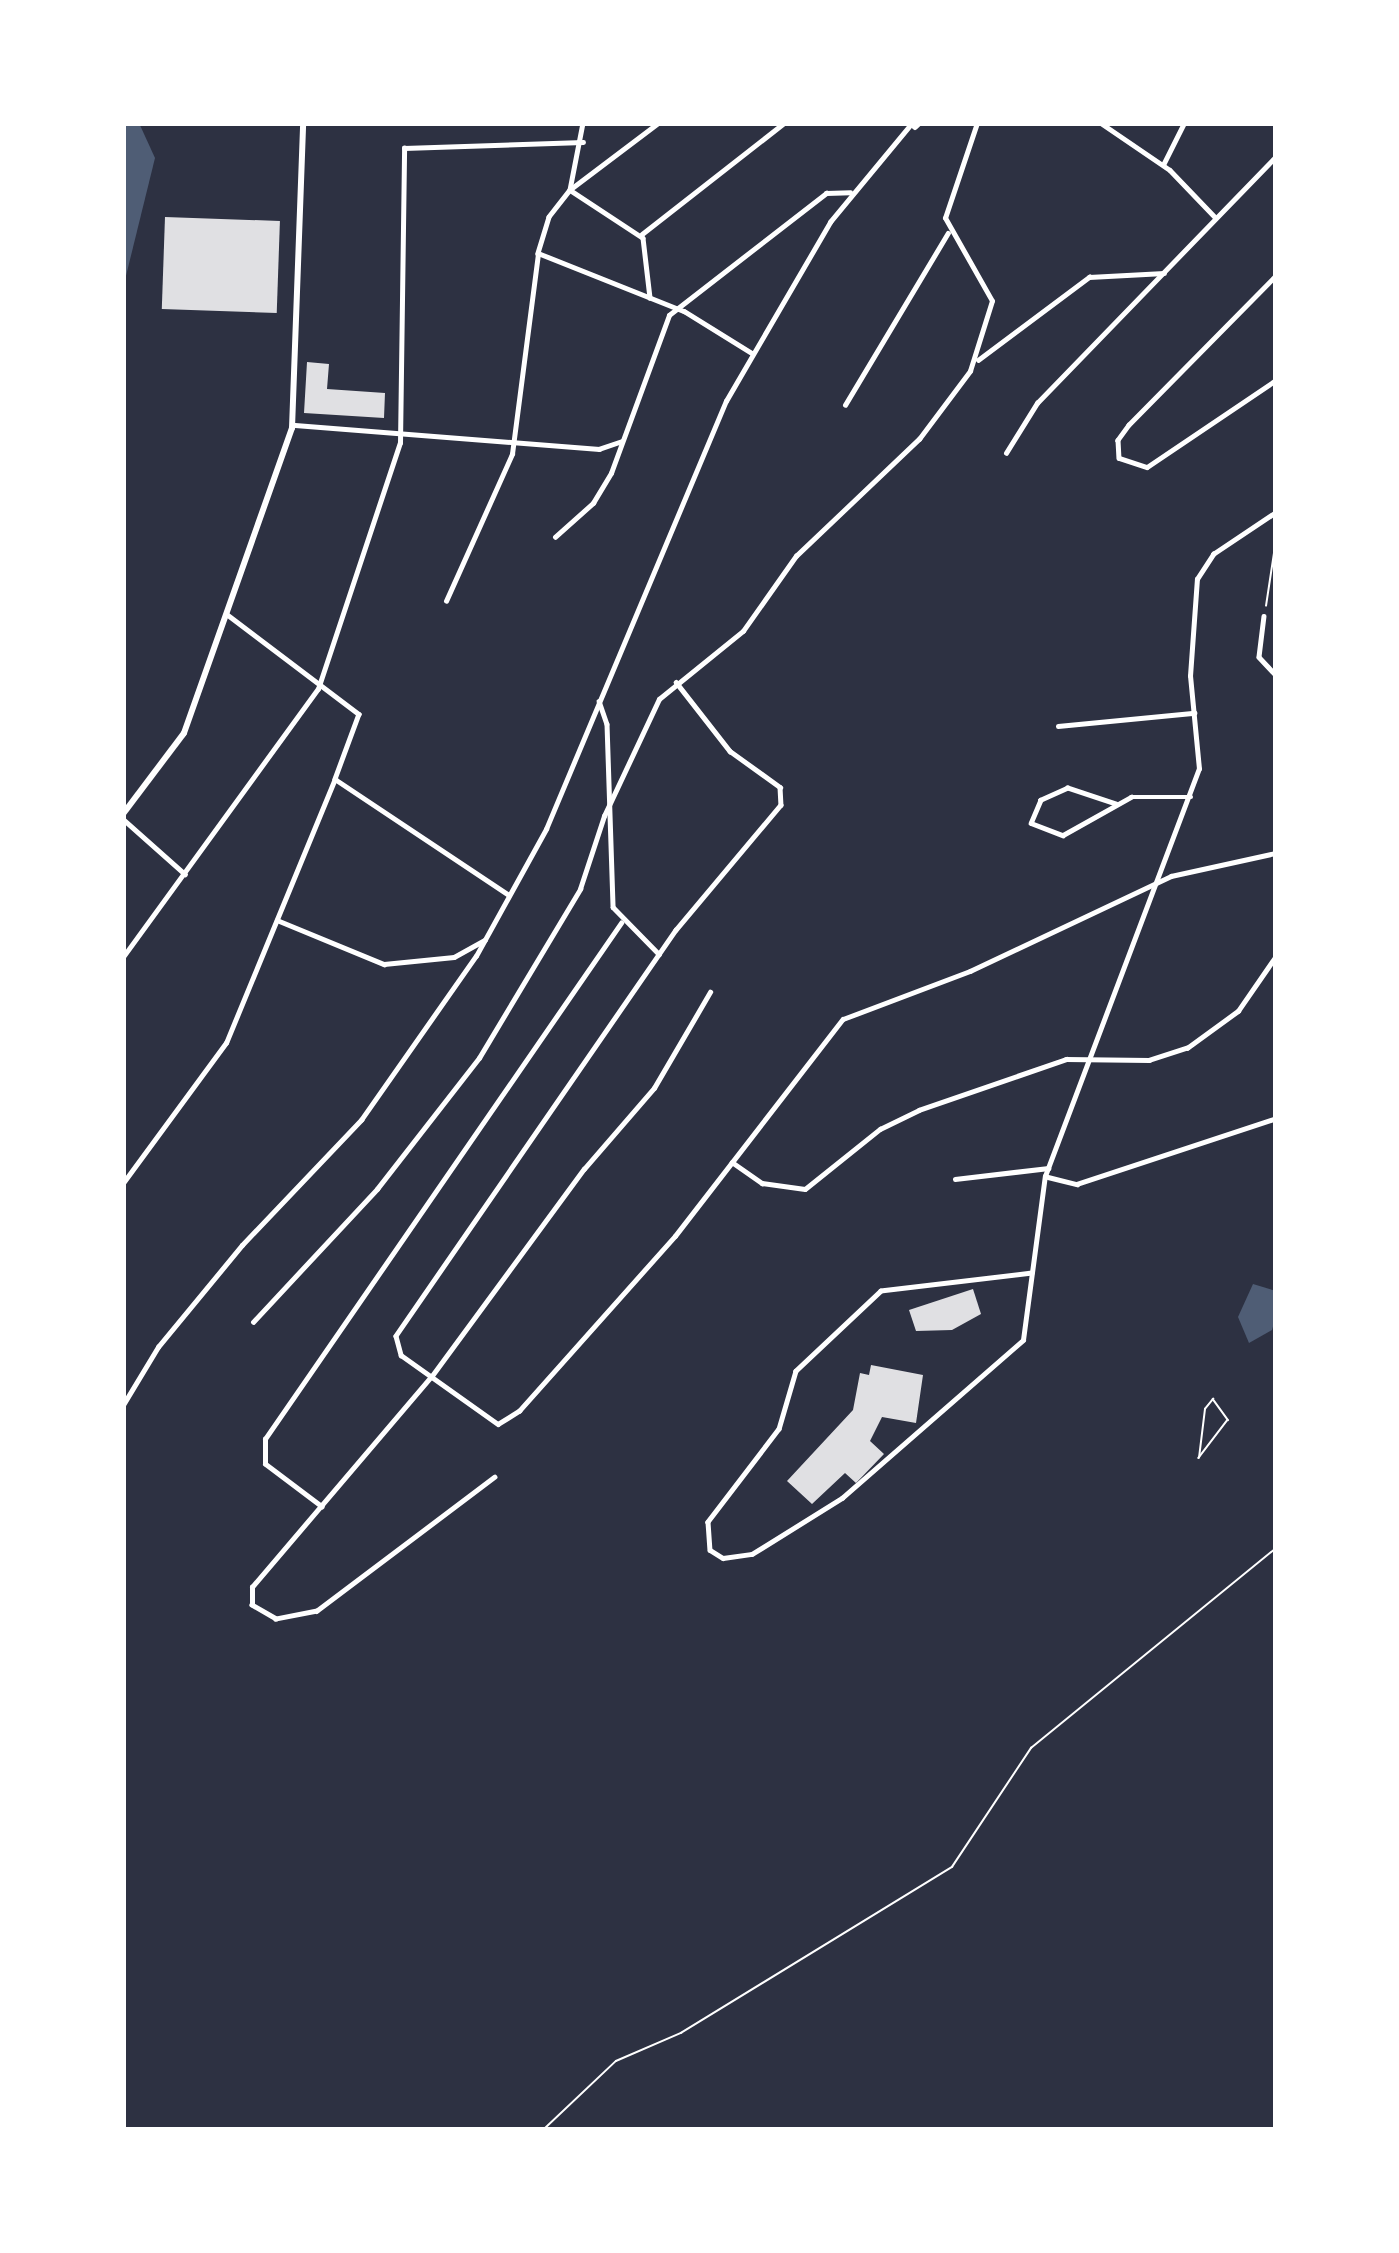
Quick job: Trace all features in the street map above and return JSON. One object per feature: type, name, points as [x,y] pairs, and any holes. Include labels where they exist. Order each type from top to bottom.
[{"type":"street","points":[[185,874],[123,817],[184,733],[292,425],[303,123]]},
{"type":"street","points":[[570,190],[583,142],[583,123]]},
{"type":"street","points":[[446,601],[514,442],[538,253],[549,217],[570,190],[659,123]]},
{"type":"street","points":[[641,235],[784,123]]},
{"type":"street","points":[[845,405],[948,233],[947,201],[977,123]]},
{"type":"street","points":[[1101,123],[1163,165],[1216,218]]},
{"type":"street","points":[[1163,165],[1184,123]]},
{"type":"street","points":[[123,1404],[146,1363],[242,1245],[361,1120],[485,940],[511,896],[599,701],[686,485],[752,353],[850,192],[915,124]]},
{"type":"street","points":[[123,957],[320,681],[400,433],[404,242],[400,158],[407,146],[583,142]]},
{"type":"street","points":[[1006,453],[1037,404],[1276,156]]},
{"type":"street","points":[[570,190],[641,235],[650,298]]},
{"type":"street","points":[[555,537],[593,503],[622,441],[654,342],[676,308],[826,193],[850,192]]},
{"type":"street","points":[[948,233],[991,293],[976,361]]},
{"type":"street","points":[[538,253],[676,308],[752,353]]},
{"type":"street","points":[[253,1322],[465,1080],[580,890],[608,809],[653,708],[676,682],[742,632],[796,556],[919,439],[976,361],[1089,277],[1164,273]]},
{"type":"street","points":[[1276,276],[1117,446],[1126,465],[1147,467],[1276,380]]},
{"type":"street","points":[[292,425],[599,449],[622,441]]},
{"type":"street","points":[[1032,1273],[886,1287],[796,1371],[774,1437],[708,1522],[704,1539],[714,1554],[748,1555],[800,1526],[997,1369],[1023,1340],[1032,1273],[1045,1176],[1191,797],[1201,745],[1194,712],[1201,566],[1276,512]]},
{"type":"street","points":[[123,1183],[226,1042],[361,717],[320,681],[228,615]]},
{"type":"street","points":[[1264,616],[1258,658],[1276,675]]},
{"type":"street","points":[[676,682],[724,745],[783,795],[659,955],[396,1336],[397,1350],[490,1421],[512,1419],[731,1161],[843,1019],[970,971],[1161,881],[1276,853]]},
{"type":"street","points":[[599,701],[607,724],[611,899],[621,923],[659,955]]},
{"type":"street","points":[[1058,726],[1194,712]]},
{"type":"street","points":[[335,779],[511,896]]},
{"type":"street","points":[[1116,804],[1068,788],[1040,800],[1031,823],[1043,833],[1068,834],[1116,804],[1146,794],[1191,797]]},
{"type":"street","points":[[277,920],[384,964],[454,957],[485,940]]},
{"type":"street","points":[[323,1508],[268,1468],[262,1445],[621,923]]},
{"type":"street","points":[[731,1161],[762,1183],[805,1189],[880,1129],[919,1110],[1066,1059],[1149,1060],[1186,1048],[1238,1011],[1274,971],[1276,956]]},
{"type":"street","points":[[494,1477],[317,1611],[276,1619],[249,1595],[431,1377],[584,1169],[654,1088],[710,992]]},
{"type":"street","points":[[1045,1176],[1077,1184],[1276,1118]]},
{"type":"street","points":[[955,1178],[1048,1168]]},
{"type":"path","points":[[1264,616],[1276,540]]},
{"type":"path","points":[[1214,1399],[1226,1410],[1226,1429],[1208,1455],[1196,1454],[1214,1399]]},
{"type":"path","points":[[543,2130],[616,2061],[681,2033],[952,1867],[1031,1748],[1276,1548]]},
{"type":"water","points":[[123,123],[139,123],[155,158],[123,288]]},
{"type":"water","points":[[1253,1284],[1276,1291],[1276,1316],[1272,1330],[1249,1343],[1238,1317]]},
{"type":"building","points":[[165,217],[280,221],[277,313],[162,309]]},
{"type":"building","points":[[307,362],[329,364],[327,389],[385,393],[384,418],[304,413]]},
{"type":"building","points":[[973,1289],[981,1314],[952,1330],[916,1331],[909,1310]]},
{"type":"building","points":[[871,1365],[923,1375],[916,1423],[882,1417],[870,1441],[884,1454],[856,1483],[845,1473],[812,1504],[787,1481],[853,1410],[860,1373],[869,1375]]}]
